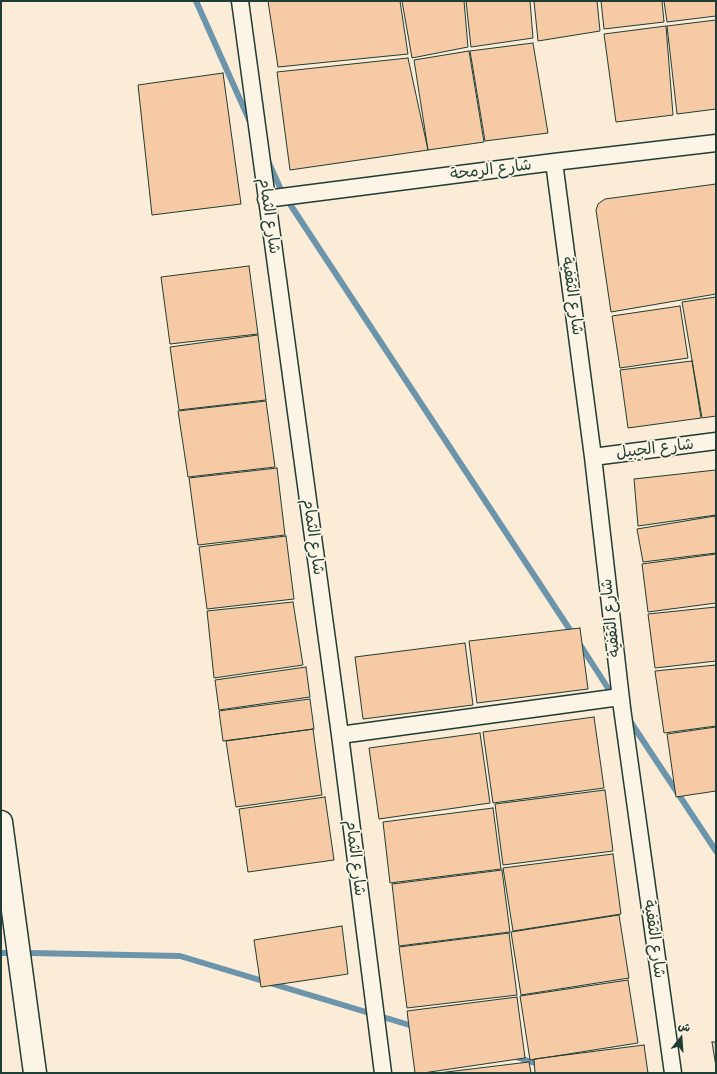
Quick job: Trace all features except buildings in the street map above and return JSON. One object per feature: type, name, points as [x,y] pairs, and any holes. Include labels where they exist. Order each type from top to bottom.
[{"type":"main road","points":[[1,822],[35,1073]]},
{"type":"street","name":"شارع الثمام","points":[[240,1],[340,735],[383,1073]]},
{"type":"street","name":"شارع الرمحة","points":[[266,199],[716,143]]},
{"type":"street","name":"شارع الثقفية","points":[[554,162],[593,457],[620,697],[673,1073]]},
{"type":"street","name":"شارع الجبيل","points":[[593,457],[716,441]]},
{"type":"street","points":[[340,735],[620,697]]},
{"type":"waterway","points":[[196,1],[251,124]]},
{"type":"waterway","points":[[268,161],[282,192],[574,636]]},
{"type":"waterway","points":[[579,643],[613,696]]},
{"type":"waterway","points":[[628,718],[716,851]]},
{"type":"waterway","points":[[1,953],[7,953]]},
{"type":"waterway","points":[[30,953],[180,956],[416,1027]]},
{"type":"waterway","points":[[513,1056],[541,1065]]}]
